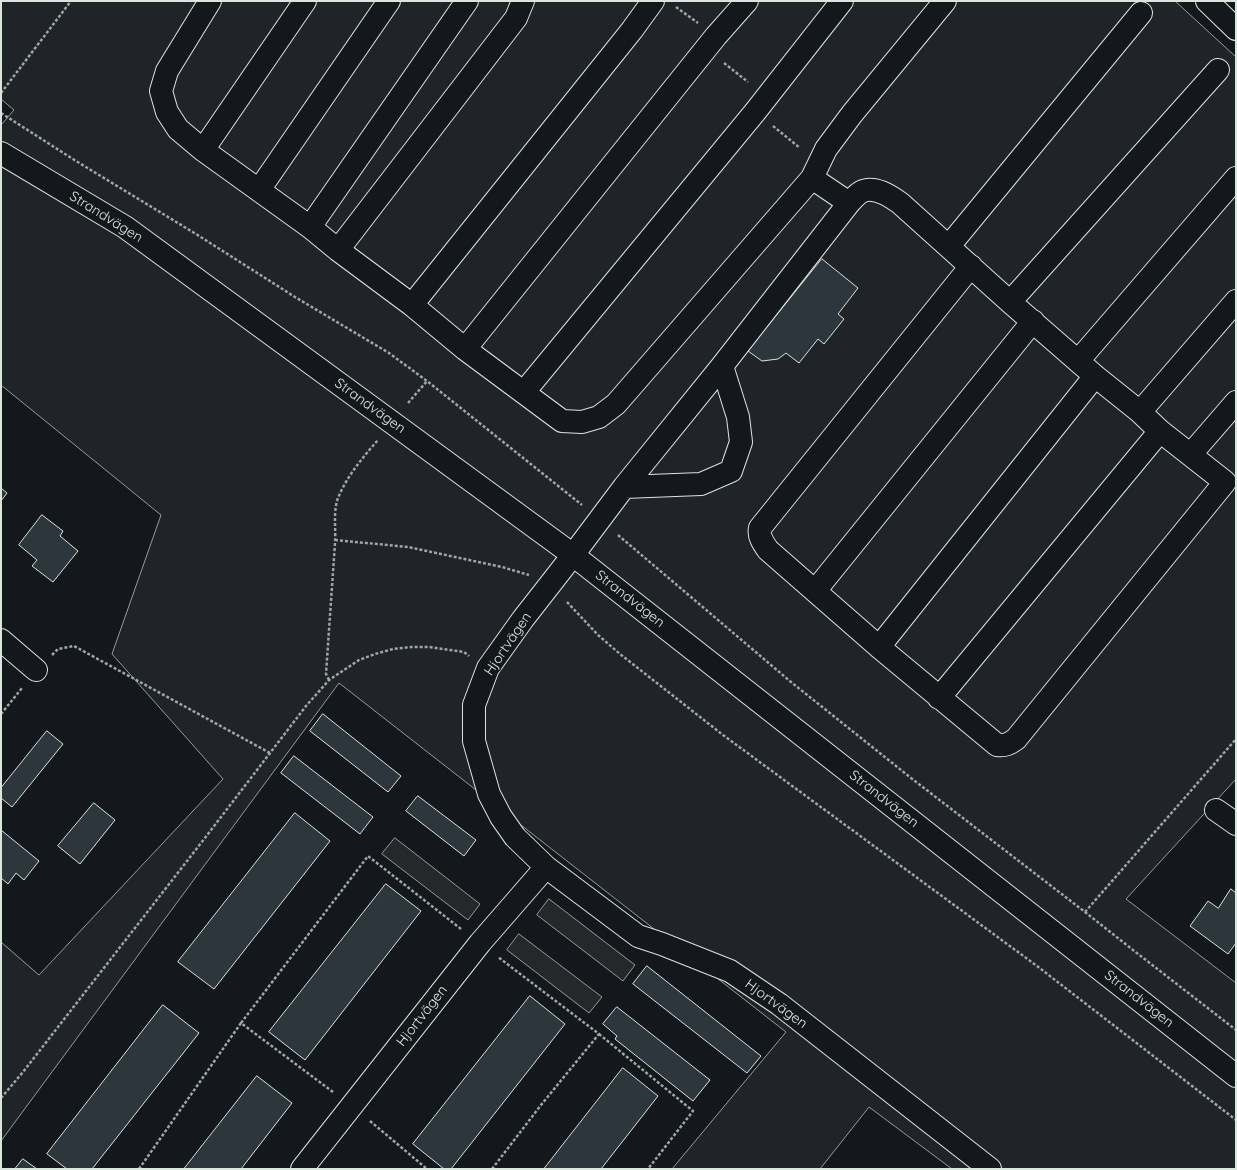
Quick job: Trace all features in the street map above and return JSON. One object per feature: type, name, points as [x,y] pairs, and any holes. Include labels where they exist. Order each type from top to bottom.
[{"type":"street","points":[[210,1],[166,71],[161,91],[167,112],[178,129],[203,150],[310,227],[338,250],[412,305],[465,349],[562,421],[582,422],[600,417],[616,404],[816,171],[826,149],[852,114],[945,1]]},
{"type":"street","points":[[203,150],[305,1]]},
{"type":"street","points":[[259,190],[389,1]]},
{"type":"street","points":[[310,227],[467,1]]},
{"type":"street","points":[[338,250],[516,18],[523,1]]},
{"type":"street","points":[[465,349],[711,43],[747,1]]},
{"type":"street","points":[[524,392],[761,105],[842,1]]},
{"type":"street","points":[[1207,1],[1236,29]]},
{"type":"street","points":[[412,305],[632,30],[663,3]]},
{"type":"street","points":[[949,246],[1141,13]]},
{"type":"street","points":[[1010,302],[1218,70]]},
{"type":"street","name":"Strandvägen","points":[[1,154],[125,226],[573,555],[1236,1076]]},
{"type":"street","points":[[816,171],[849,203]]},
{"type":"street","points":[[1078,361],[1236,178]]},
{"type":"street","name":"Hjortvägen","points":[[990,1169],[779,1004],[730,971],[638,936],[546,867],[514,837],[489,794],[474,741],[474,705],[488,668],[522,619],[550,585],[624,487],[722,366],[849,203],[860,192],[867,190],[882,192],[900,203],[1010,302],[1095,376],[1140,412],[1160,431],[1231,481]]},
{"type":"street","points":[[971,266],[760,528],[759,532],[762,543],[768,550],[879,647],[997,746],[1004,746],[1016,740],[1231,481]]},
{"type":"street","points":[[1140,412],[1236,301]]},
{"type":"street","points":[[814,591],[1033,321]]},
{"type":"street","points":[[624,487],[701,484],[731,472],[741,442],[738,417],[722,366]]},
{"type":"street","points":[[879,647],[1095,376]]},
{"type":"street","points":[[1191,454],[1236,402]]},
{"type":"street","points":[[939,698],[1160,431]]},
{"type":"street","points":[[1,640],[36,670]]},
{"type":"street","points":[[1216,810],[1236,824]]},
{"type":"street","name":"Hjortvägen","points":[[302,1169],[480,943],[546,867]]},
{"type":"path","points":[[1,93],[71,1]]},
{"type":"path","points":[[663,3],[711,43],[816,171]]},
{"type":"path","points":[[1,113],[295,297],[389,353],[427,381],[600,520],[791,682],[911,778],[1236,1030]]},
{"type":"path","points":[[408,403],[427,381]]},
{"type":"path","points":[[329,680],[326,674],[338,499],[345,484],[378,440]]},
{"type":"path","points":[[335,540],[408,547],[502,566],[532,576],[550,585],[598,635],[723,735],[1037,966],[1236,1120]]},
{"type":"path","points":[[1,714],[36,670],[58,649],[74,646],[270,753]]},
{"type":"path","points":[[1,1098],[150,909],[306,706],[329,680],[359,660],[381,652],[411,647],[428,647],[464,652],[488,668]]},
{"type":"path","points":[[1085,912],[1236,739]]},
{"type":"path","points":[[139,1169],[241,1023],[368,856],[600,1034],[693,1111],[648,1169]]},
{"type":"path","points":[[241,1023],[351,1106],[427,1169]]},
{"type":"path","points":[[492,1169],[541,1105],[600,1034]]},
{"type":"shaded area","points":[[1,1],[1175,1],[1236,57],[1236,779],[1126,899],[1236,983],[1236,1169],[952,1169],[869,1107],[820,1169],[672,1169],[786,1032],[339,683],[1,1141],[1,942],[39,975],[223,779],[112,654],[161,515],[1,385],[1,125],[14,110],[1,99]]},
{"type":"shaded area","points":[[395,838],[480,904],[468,920],[382,854]]},
{"type":"shaded area","points":[[549,899],[635,965],[623,981],[537,915]]},
{"type":"shaded area","points":[[519,934],[602,997],[589,1013],[507,950]]},
{"type":"building","points":[[822,259],[858,288],[838,314],[844,319],[824,344],[818,339],[799,363],[786,353],[778,359],[762,361],[748,351]]},
{"type":"building","points":[[1,488],[7,493],[1,501]]},
{"type":"building","points":[[42,515],[63,531],[60,536],[78,551],[53,582],[32,566],[37,560],[19,545]]},
{"type":"building","points":[[323,714],[401,776],[388,792],[310,731]]},
{"type":"building","points":[[47,731],[63,744],[12,807],[1,798],[1,788]]},
{"type":"building","points":[[294,756],[373,817],[360,834],[281,773]]},
{"type":"building","points":[[418,796],[476,840],[464,856],[406,811]]},
{"type":"building","points":[[94,803],[115,820],[80,864],[58,846]]},
{"type":"building","points":[[295,813],[330,841],[214,989],[178,962]]},
{"type":"building","points":[[1,830],[39,861],[24,880],[16,873],[8,884],[1,878]]},
{"type":"building","points":[[386,884],[421,911],[305,1060],[269,1032]]},
{"type":"building","points":[[1231,889],[1236,893],[1236,943],[1228,954],[1190,926],[1208,901],[1218,908]]},
{"type":"building","points":[[647,966],[761,1056],[747,1073],[633,984]]},
{"type":"building","points":[[530,996],[565,1024],[451,1169],[444,1169],[413,1144]]},
{"type":"building","points":[[163,1005],[199,1033],[92,1169],[67,1169],[47,1154]]},
{"type":"building","points":[[617,1007],[710,1080],[693,1101],[615,1039],[617,1036],[603,1024]]},
{"type":"building","points":[[623,1068],[658,1096],[601,1169],[544,1169]]},
{"type":"building","points":[[257,1076],[292,1103],[241,1169],[184,1169]]},
{"type":"building","points":[[23,1159],[37,1169],[15,1169]]}]
